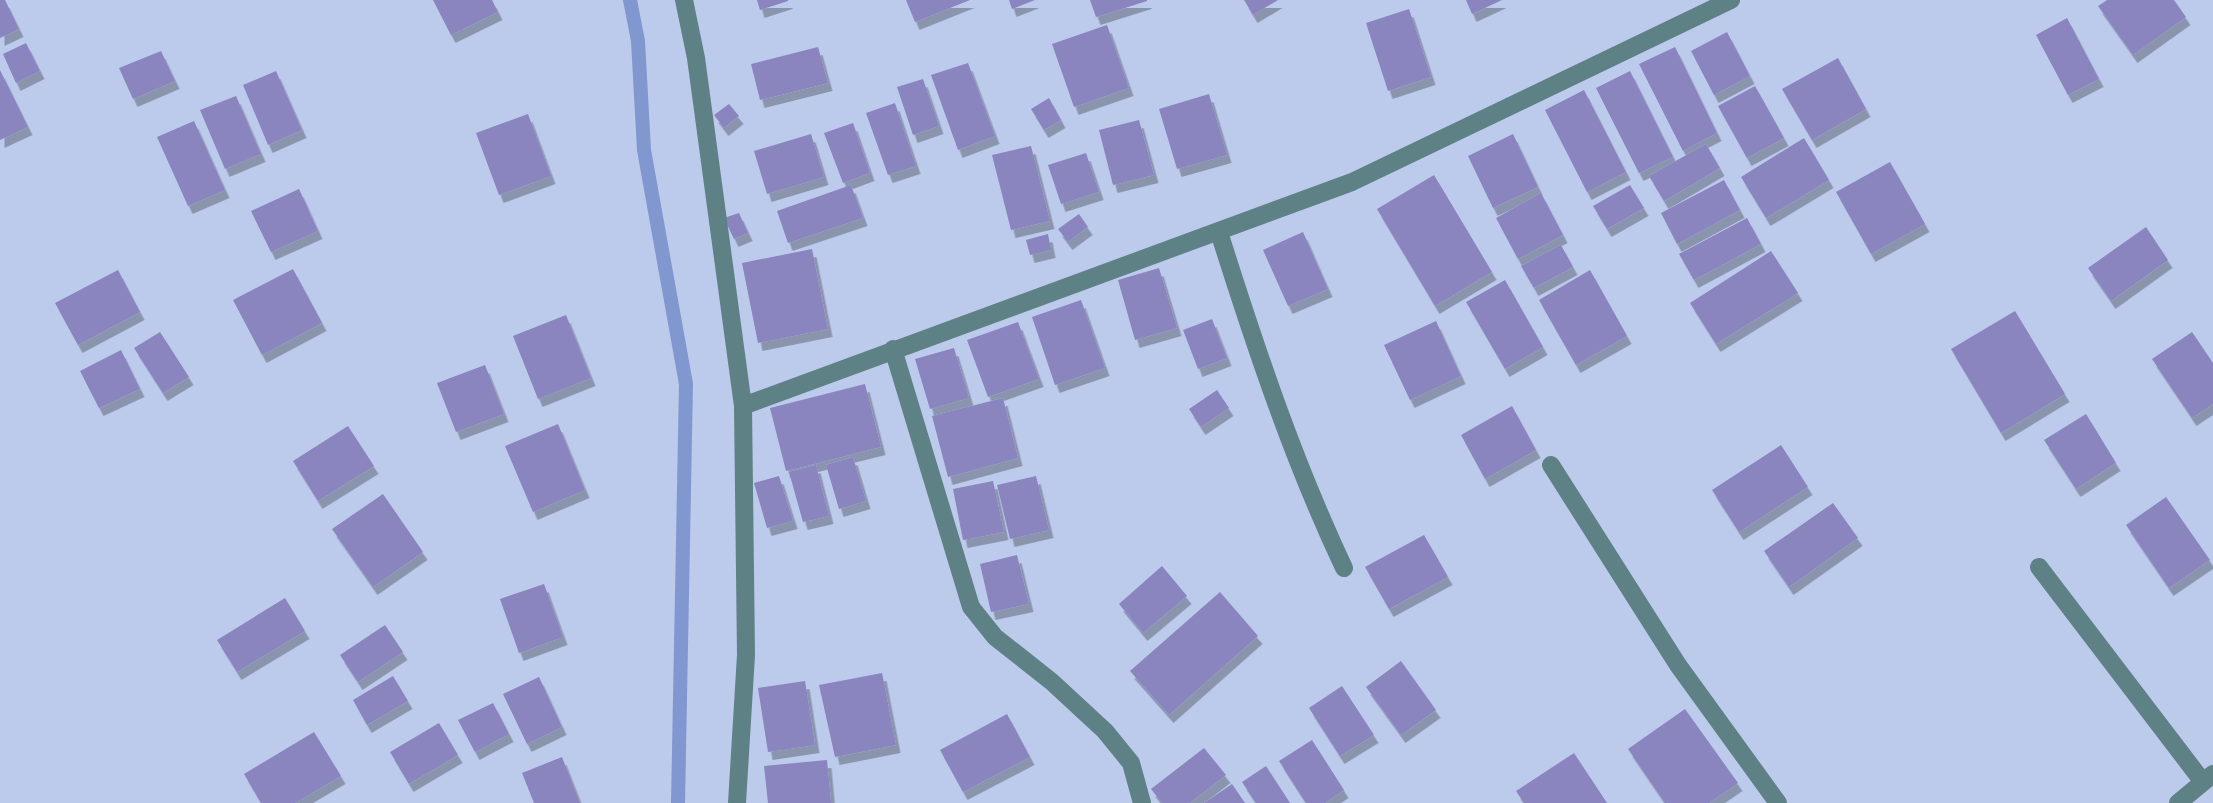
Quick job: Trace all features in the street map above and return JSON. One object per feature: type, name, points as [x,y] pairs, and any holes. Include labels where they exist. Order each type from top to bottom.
[{"type":"street","points":[[684,0],[696,58],[743,406],[746,654],[737,803]]},
{"type":"street","points":[[743,406],[1352,181],[1731,0]]},
{"type":"street","points":[[1219,232],[1246,318],[1308,489],[1344,568]]},
{"type":"street","points":[[893,349],[971,607],[995,637],[1052,682],[1105,732],[1131,763],[1142,803]]},
{"type":"street","points":[[1551,465],[1660,639],[1778,803]]},
{"type":"street","points":[[2039,566],[2185,759],[2208,778],[2178,803]]},
{"type":"building","points":[[0,0],[5,0],[19,29],[0,38]]},
{"type":"building","points":[[433,0],[492,0],[498,12],[451,35]]},
{"type":"building","points":[[757,0],[788,0],[788,1],[760,10]]},
{"type":"building","points":[[906,0],[970,0],[915,22]]},
{"type":"building","points":[[1009,0],[1035,0],[1012,9]]},
{"type":"building","points":[[1090,0],[1147,0],[1147,1],[1096,17]]},
{"type":"building","points":[[1244,0],[1278,0],[1253,15]]},
{"type":"building","points":[[1466,0],[1502,0],[1472,14]]},
{"type":"building","points":[[2107,0],[2174,0],[2186,17],[2133,55],[2098,6]]},
{"type":"building","points":[[1409,9],[1431,77],[1388,91],[1366,23]]},
{"type":"building","points":[[2067,18],[2099,79],[2068,95],[2036,35]]},
{"type":"building","points":[[1107,25],[1129,88],[1074,107],[1052,44]]},
{"type":"building","points":[[1727,32],[1750,76],[1714,95],[1691,51]]},
{"type":"building","points":[[26,43],[40,71],[16,83],[3,54]]},
{"type":"building","points":[[818,47],[828,83],[760,100],[751,64]]},
{"type":"building","points":[[1675,47],[1717,133],[1683,151],[1639,64]]},
{"type":"building","points":[[161,51],[175,81],[133,99],[119,68]]},
{"type":"building","points":[[1838,58],[1866,109],[1812,140],[1782,89]]},
{"type":"building","points":[[968,63],[995,136],[958,150],[931,75]]},
{"type":"building","points":[[0,70],[28,127],[0,140]]},
{"type":"building","points":[[276,71],[302,130],[268,145],[243,85]]},
{"type":"building","points":[[1630,71],[1673,157],[1639,173],[1596,88]]},
{"type":"building","points":[[923,79],[939,126],[913,135],[897,87]]},
{"type":"building","points":[[1755,86],[1784,138],[1747,158],[1718,106]]},
{"type":"building","points":[[1584,90],[1626,172],[1587,192],[1545,110]]},
{"type":"building","points":[[1209,94],[1227,155],[1177,169],[1159,109]]},
{"type":"building","points":[[236,96],[261,154],[225,169],[200,110]]},
{"type":"building","points":[[1049,98],[1061,120],[1044,130],[1031,109]]},
{"type":"building","points":[[895,103],[916,166],[888,175],[866,113]]},
{"type":"building","points":[[729,104],[739,116],[724,128],[714,115]]},
{"type":"building","points":[[528,114],[551,176],[499,195],[476,133]]},
{"type":"building","points":[[1139,120],[1154,175],[1113,185],[1099,130]]},
{"type":"building","points":[[194,121],[225,190],[188,206],[157,137]]},
{"type":"building","points":[[853,123],[870,173],[843,183],[824,133]]},
{"type":"building","points":[[811,134],[824,177],[767,194],[754,151]]},
{"type":"building","points":[[1513,134],[1538,187],[1493,208],[1468,156]]},
{"type":"building","points":[[1804,138],[1829,180],[1766,218],[1741,177]]},
{"type":"building","points":[[1706,144],[1720,168],[1664,201],[1649,176]]},
{"type":"building","points":[[1031,146],[1050,221],[1011,230],[992,155]]},
{"type":"building","points":[[1086,153],[1099,192],[1061,204],[1048,165]]},
{"type":"building","points":[[1890,162],[1925,224],[1871,254],[1836,192]]},
{"type":"building","points":[[1434,175],[1492,272],[1435,306],[1377,209]]},
{"type":"building","points":[[1724,180],[1740,210],[1677,244],[1661,213]]},
{"type":"building","points":[[851,185],[863,218],[788,243],[777,211]]},
{"type":"building","points":[[1630,185],[1644,208],[1607,229],[1593,206]]},
{"type":"building","points":[[299,189],[318,231],[271,252],[251,211]]},
{"type":"building","points":[[1541,193],[1563,235],[1518,259],[1496,218]]},
{"type":"building","points":[[739,213],[748,233],[734,239],[724,218]]},
{"type":"building","points":[[1079,214],[1088,227],[1068,242],[1058,229]]},
{"type":"building","points":[[1747,218],[1761,244],[1694,280],[1679,254]]},
{"type":"building","points":[[2146,227],[2168,260],[2111,301],[2088,268]]},
{"type":"building","points":[[1303,232],[1328,289],[1288,306],[1263,250]]},
{"type":"building","points":[[1048,234],[1051,250],[1030,255],[1026,240]]},
{"type":"building","points":[[1561,245],[1573,267],[1534,288],[1521,266]]},
{"type":"building","points":[[812,249],[828,329],[758,343],[742,263]]},
{"type":"building","points":[[1771,251],[1798,293],[1716,344],[1690,303]]},
{"type":"building","points":[[1159,268],[1177,328],[1135,340],[1118,280]]},
{"type":"building","points":[[293,269],[322,323],[262,355],[233,300]]},
{"type":"building","points":[[118,270],[140,312],[78,345],[55,303]]},
{"type":"building","points":[[1590,270],[1627,336],[1576,365],[1539,300]]},
{"type":"building","points":[[1505,280],[1543,347],[1505,369],[1466,302]]},
{"type":"building","points":[[1081,300],[1105,368],[1055,385],[1032,317]]},
{"type":"building","points":[[2015,311],[2065,394],[2001,433],[1951,349]]},
{"type":"building","points":[[566,315],[591,378],[538,399],[513,336]]},
{"type":"building","points":[[1212,319],[1227,358],[1198,369],[1183,330]]},
{"type":"building","points":[[1436,321],[1461,376],[1410,400],[1384,345]]},
{"type":"building","points":[[1018,322],[1039,379],[988,397],[967,340]]},
{"type":"building","points":[[160,332],[189,377],[163,393],[134,348]]},
{"type":"building","points":[[2192,332],[2213,363],[2213,404],[2192,418],[2152,359]]},
{"type":"building","points":[[954,348],[969,398],[930,409],[915,359]]},
{"type":"building","points":[[121,350],[140,389],[99,408],[80,371]]},
{"type":"building","points":[[485,365],[504,414],[456,432],[437,383]]},
{"type":"building","points":[[865,384],[881,447],[786,471],[770,408]]},
{"type":"building","points":[[1217,390],[1229,408],[1201,427],[1189,409]]},
{"type":"building","points":[[1003,398],[1018,458],[948,477],[932,416]]},
{"type":"building","points":[[1512,406],[1536,450],[1485,479],[1461,435]]},
{"type":"building","points":[[2086,414],[2116,463],[2076,489],[2044,440]]},
{"type":"building","points":[[558,424],[585,490],[533,512],[505,446]]},
{"type":"building","points":[[348,426],[374,466],[318,501],[293,461]]},
{"type":"building","points":[[1781,445],[1808,487],[1739,532],[1712,490]]},
{"type":"building","points":[[853,457],[866,501],[839,509],[826,465]]},
{"type":"building","points":[[816,465],[829,516],[803,522],[789,472]]},
{"type":"building","points":[[779,476],[793,521],[767,528],[754,483]]},
{"type":"building","points":[[1036,476],[1049,530],[1010,539],[997,485]]},
{"type":"building","points":[[993,481],[1004,532],[963,540],[953,489]]},
{"type":"building","points":[[383,494],[423,552],[373,587],[332,529]]},
{"type":"building","points":[[2166,497],[2210,560],[2169,588],[2126,525]]},
{"type":"building","points":[[1833,503],[1858,538],[1789,587],[1764,551]]},
{"type":"building","points":[[1424,535],[1448,577],[1389,609],[1365,567]]},
{"type":"building","points":[[1017,555],[1029,604],[991,612],[980,564]]},
{"type":"building","points":[[1162,566],[1187,596],[1143,633],[1119,604]]},
{"type":"building","points":[[544,584],[563,637],[519,653],[500,599]]},
{"type":"building","points":[[1220,592],[1258,636],[1169,715],[1130,671]]},
{"type":"building","points":[[285,598],[305,631],[237,672],[217,640]]},
{"type":"building","points":[[385,625],[403,652],[358,682],[340,655]]},
{"type":"building","points":[[1401,661],[1436,710],[1401,735],[1366,687]]},
{"type":"building","points":[[882,673],[896,745],[835,757],[819,685]]},
{"type":"building","points":[[393,676],[408,701],[367,725],[353,700]]},
{"type":"building","points":[[539,677],[562,727],[527,744],[503,694]]},
{"type":"building","points":[[805,681],[815,745],[768,752],[758,688]]},
{"type":"building","points":[[1342,686],[1374,735],[1340,756],[1309,708]]},
{"type":"building","points":[[493,703],[509,734],[475,752],[458,720]]},
{"type":"building","points":[[1685,709],[1738,783],[1709,803],[1665,803],[1628,749]]},
{"type":"building","points":[[1007,714],[1030,757],[963,792],[940,750]]},
{"type":"building","points":[[439,723],[458,755],[409,784],[390,752]]},
{"type":"building","points":[[314,732],[341,776],[295,803],[261,803],[244,774]]},
{"type":"building","points":[[1312,740],[1344,790],[1325,803],[1306,803],[1279,761]]},
{"type":"building","points":[[1204,748],[1226,775],[1190,803],[1162,803],[1151,789]]},
{"type":"building","points":[[1574,753],[1607,803],[1524,803],[1516,791]]},
{"type":"building","points":[[562,757],[580,803],[534,803],[522,773]]},
{"type":"building","points":[[827,760],[831,803],[768,803],[764,766]]},
{"type":"building","points":[[1266,766],[1290,803],[1256,803],[1242,782]]},
{"type":"building","points":[[1232,784],[1245,803],[1204,803]]},
{"type":"waterway","points":[[630,0],[638,41],[644,150],[686,384],[678,803]]}]
